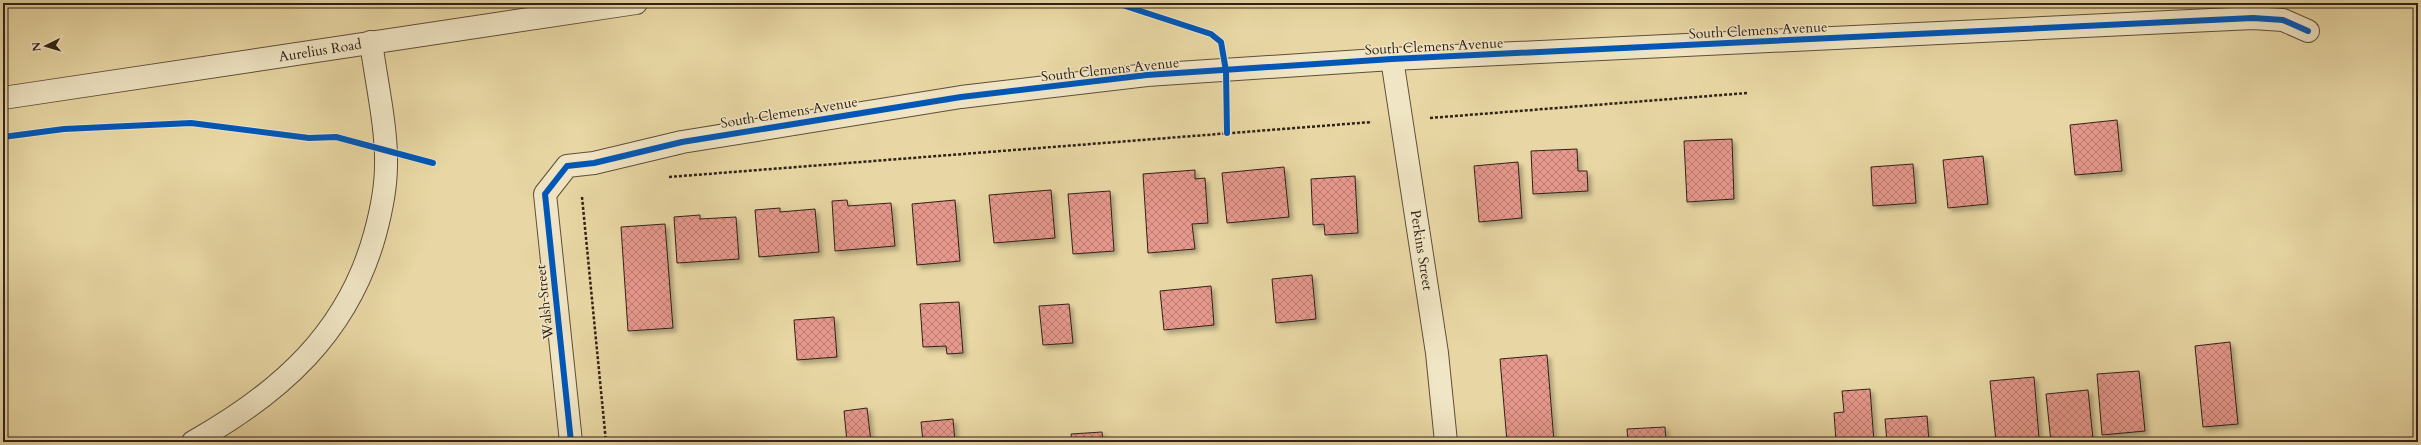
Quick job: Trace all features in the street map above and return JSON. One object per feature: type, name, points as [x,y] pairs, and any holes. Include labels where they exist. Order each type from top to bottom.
[{"type":"street","name":"Aurelius Road","points":[[3,98],[636,3]]},
{"type":"street","name":"South Clemens Avenue","points":[[567,166],[594,163],[682,142],[961,97],[1147,75],[1392,59],[2253,18],[2283,20],[2308,31]]},
{"type":"street","points":[[193,442],[250,406],[308,357],[340,316],[360,278],[378,224],[386,167],[372,42]]},
{"type":"street","name":"Perkins Street","points":[[1392,59],[1437,353],[1446,442]]},
{"type":"street","name":"Walsh Street","points":[[567,166],[545,194],[572,442]]},
{"type":"path","points":[[664,178],[1747,93]]},
{"type":"path","points":[[582,194],[581,207],[606,442]]},
{"type":"building","points":[[2117,120],[2122,171],[2075,175],[2070,125]]},
{"type":"building","points":[[1732,139],[1734,199],[1687,202],[1684,141]]},
{"type":"building","points":[[1577,149],[1578,171],[1587,171],[1588,191],[1533,194],[1531,151]]},
{"type":"building","points":[[1983,156],[1988,204],[1948,208],[1943,160]]},
{"type":"building","points":[[1518,162],[1522,218],[1479,222],[1474,166]]},
{"type":"building","points":[[1913,164],[1916,203],[1873,206],[1871,167]]},
{"type":"building","points":[[1284,167],[1289,217],[1227,223],[1222,173]]},
{"type":"building","points":[[1195,170],[1195,179],[1205,178],[1208,223],[1192,224],[1195,249],[1148,253],[1143,174]]},
{"type":"building","points":[[1355,176],[1358,233],[1325,235],[1324,224],[1313,225],[1311,179]]},
{"type":"building","points":[[1051,190],[1055,238],[994,243],[989,195]]},
{"type":"building","points":[[1110,191],[1114,251],[1073,254],[1068,194]]},
{"type":"building","points":[[847,200],[848,206],[891,203],[895,246],[835,251],[832,201]]},
{"type":"building","points":[[955,200],[960,261],[917,265],[912,204]]},
{"type":"building","points":[[780,208],[780,212],[815,209],[819,252],[759,257],[755,210]]},
{"type":"building","points":[[700,215],[700,219],[736,217],[739,259],[677,263],[674,217]]},
{"type":"building","points":[[665,224],[673,328],[628,331],[621,227]]},
{"type":"building","points":[[1312,275],[1316,319],[1276,323],[1272,279]]},
{"type":"building","points":[[1211,286],[1214,325],[1164,330],[1160,291]]},
{"type":"building","points":[[959,302],[963,353],[947,354],[946,346],[923,347],[920,304]]},
{"type":"building","points":[[1069,304],[1073,343],[1043,345],[1039,306]]},
{"type":"building","points":[[834,317],[837,357],[797,360],[794,320]]},
{"type":"building","points":[[2230,342],[2238,424],[2203,427],[2195,346]]},
{"type":"building","points":[[1547,355],[1554,442],[1507,442],[1500,359]]},
{"type":"building","points":[[2139,371],[2145,431],[2102,435],[2097,374]]},
{"type":"building","points":[[2034,377],[2039,438],[1996,442],[1990,381]]},
{"type":"building","points":[[1870,389],[1874,442],[1836,442],[1834,413],[1844,412],[1842,391]]},
{"type":"building","points":[[2088,390],[2093,439],[2051,442],[2046,394]]},
{"type":"building","points":[[867,408],[871,442],[847,442],[844,411]]},
{"type":"building","points":[[1927,416],[1929,442],[1887,442],[1885,419]]},
{"type":"building","points":[[953,419],[955,442],[923,442],[921,422]]},
{"type":"building","points":[[1665,427],[1666,442],[1628,442],[1627,429]]},
{"type":"building","points":[[1102,432],[1103,442],[1072,442],[1071,434]]},
{"type":"cycle path","points":[[1116,3],[1211,34],[1221,42],[1226,71],[1227,133]]},
{"type":"cycle path","points":[[571,442],[545,194],[567,166],[594,163],[682,142],[961,97],[1147,75],[1392,59],[2253,18],[2283,20],[2308,31]]},
{"type":"cycle path","points":[[3,137],[64,129],[191,123],[309,138],[336,137],[433,163]]}]
